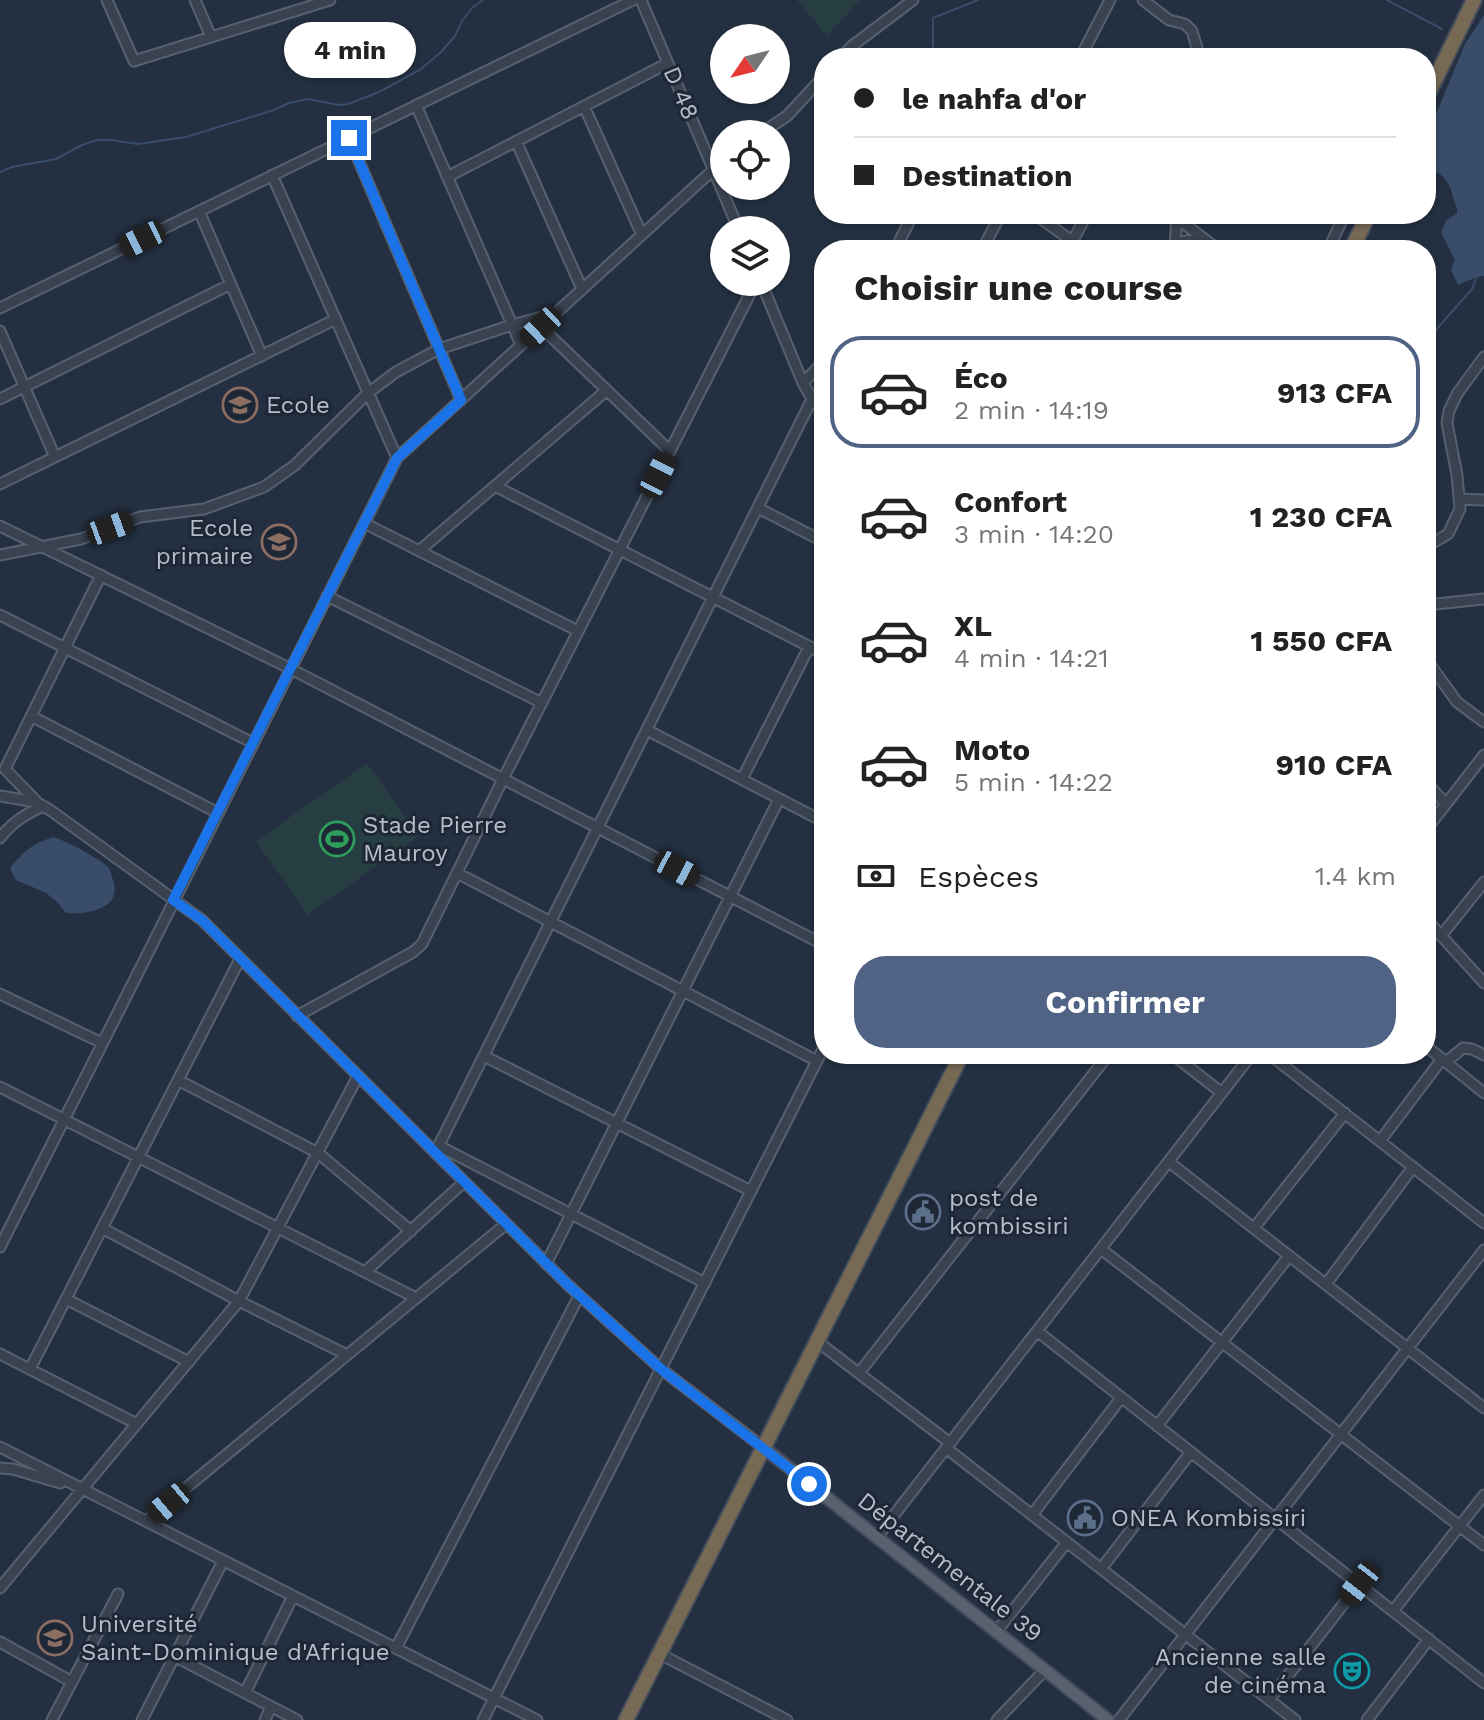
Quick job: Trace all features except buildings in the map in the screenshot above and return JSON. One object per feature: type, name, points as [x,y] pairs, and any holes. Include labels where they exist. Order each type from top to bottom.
[{"type":"highway","points":[[1436,78],[1474,0]]},
{"type":"highway","points":[[626,1720],[957,1064]]},
{"type":"main road","name":"Départementale 39","points":[[764,1448],[1108,1720]]},
{"type":"street","points":[[107,0],[134,61],[330,0]]},
{"type":"street","points":[[195,0],[211,37]]},
{"type":"street","points":[[290,0],[295,11]]},
{"type":"street","points":[[0,308],[633,0]]},
{"type":"street","name":"D 48","points":[[641,0],[710,163]]},
{"type":"street","points":[[850,48],[913,0]]},
{"type":"street","points":[[1085,48],[1110,0]]},
{"type":"street","points":[[1143,0],[1169,20],[1185,24],[1192,31],[1196,48]]},
{"type":"street","points":[[447,177],[668,63]]},
{"type":"street","points":[[781,120],[814,87]]},
{"type":"street","points":[[416,105],[521,345]]},
{"type":"street","points":[[584,106],[642,235]]},
{"type":"street","points":[[349,138],[461,400]]},
{"type":"street","points":[[516,141],[582,289]]},
{"type":"street","points":[[0,1247],[397,458],[710,173]]},
{"type":"street","points":[[272,175],[397,458]]},
{"type":"street","points":[[199,211],[262,356]]},
{"type":"street","points":[[1045,224],[1063,240]]},
{"type":"street","points":[[1187,224],[1205,240]]},
{"type":"street","points":[[0,399],[231,284]]},
{"type":"street","points":[[297,1016],[413,952],[422,944],[578,631],[751,296]]},
{"type":"street","points":[[437,1149],[812,399],[764,296]]},
{"type":"street","points":[[0,555],[81,539],[140,517],[204,509],[264,487],[295,465],[368,393],[396,372],[439,349],[557,313]]},
{"type":"street","points":[[0,484],[336,319]]},
{"type":"street","points":[[541,327],[670,451]]},
{"type":"street","points":[[0,331],[55,457]]},
{"type":"street","points":[[1436,541],[1448,534],[1460,509],[1447,423],[1449,411],[1457,394],[1484,357]]},
{"type":"street","points":[[803,383],[814,371]]},
{"type":"street","points":[[419,551],[607,390]]},
{"type":"street","points":[[495,486],[814,649]]},
{"type":"street","points":[[1460,499],[1484,500]]},
{"type":"street","points":[[758,508],[814,537]]},
{"type":"street","points":[[364,523],[578,631]]},
{"type":"street","points":[[0,526],[291,669],[814,940]]},
{"type":"street","points":[[101,575],[31,716],[2,765],[40,804],[202,920],[358,1076],[437,1149],[464,1182],[579,1296],[661,1369],[764,1448]]},
{"type":"street","points":[[327,596],[542,703]]},
{"type":"street","points":[[1436,604],[1484,599]]},
{"type":"street","points":[[0,615],[253,743]]},
{"type":"street","points":[[742,779],[809,647]]},
{"type":"street","points":[[1436,673],[1457,702],[1484,722]]},
{"type":"street","points":[[31,716],[218,813]]},
{"type":"street","points":[[647,730],[814,817]]},
{"type":"street","points":[[1436,817],[1484,755]]},
{"type":"street","points":[[1436,793],[1446,804]]},
{"type":"street","points":[[0,796],[40,804]]},
{"type":"street","points":[[546,1264],[779,799]]},
{"type":"street","points":[[0,838],[14,822],[40,804]]},
{"type":"street","points":[[457,873],[814,1059]]},
{"type":"street","points":[[1441,936],[1484,882]]},
{"type":"street","points":[[1436,930],[1484,983]]},
{"type":"street","points":[[30,1369],[240,959]]},
{"type":"street","points":[[0,994],[102,1043]]},
{"type":"street","points":[[1380,1141],[1444,1061],[1463,1048],[1484,1055]]},
{"type":"street","points":[[1436,1054],[1484,1093]]},
{"type":"street","points":[[484,1056],[751,1191]]},
{"type":"street","points":[[483,1720],[815,1064]]},
{"type":"street","points":[[859,1373],[1101,1064]]},
{"type":"street","points":[[1185,1064],[1222,1093]]},
{"type":"street","points":[[877,1537],[1244,1064]]},
{"type":"street","points":[[1282,1064],[1484,1223]]},
{"type":"street","points":[[0,1588],[239,1301],[358,1076]]},
{"type":"street","points":[[178,1080],[318,1153],[411,1231]]},
{"type":"street","points":[[0,1087],[416,1298]]},
{"type":"street","points":[[1254,1228],[1345,1113]]},
{"type":"street","points":[[437,1149],[705,1283]]},
{"type":"street","points":[[1169,1162],[1484,1408]]},
{"type":"street","points":[[1326,1284],[1413,1167]]},
{"type":"street","points":[[365,1272],[464,1182]]},
{"type":"street","points":[[146,1521],[506,1224]]},
{"type":"street","points":[[102,1228],[347,1355]]},
{"type":"street","points":[[1101,1249],[1484,1545]]},
{"type":"street","points":[[1119,1720],[1484,1250]]},
{"type":"street","points":[[1157,1426],[1289,1256]]},
{"type":"street","points":[[396,1648],[579,1296]]},
{"type":"street","points":[[66,1299],[189,1362]]},
{"type":"street","points":[[1037,1331],[1484,1683]]},
{"type":"street","points":[[818,1342],[1032,1515],[1295,1720]]},
{"type":"street","points":[[0,1354],[137,1424]]},
{"type":"street","points":[[1032,1515],[1121,1398]]},
{"type":"street","points":[[0,1447],[537,1720]]},
{"type":"street","points":[[1101,1569],[1191,1452]]},
{"type":"street","points":[[0,1468],[83,1489]]},
{"type":"street","points":[[1393,1611],[1484,1495]]},
{"type":"street","points":[[996,1632],[1067,1542]]},
{"type":"street","points":[[142,1720],[223,1561]]},
{"type":"street","points":[[1269,1700],[1359,1584]]},
{"type":"street","points":[[52,1720],[118,1594]]},
{"type":"street","points":[[245,1693],[293,1596]]},
{"type":"street","points":[[1367,1720],[1429,1639]]},
{"type":"street","points":[[0,1642],[72,1682]]},
{"type":"street","points":[[660,1654],[787,1720]]},
{"type":"street","points":[[174,1656],[297,1720]]},
{"type":"street","points":[[997,1720],[1045,1670]]},
{"type":"street","points":[[265,1720],[271,1707]]},
{"type":"green space","points":[[797,0],[860,0],[827,36]]},
{"type":"green space","name":"Stade Pierre Mauroy","points":[[367,763],[419,836],[307,915],[256,841]]},
{"type":"water","points":[[1484,15],[1484,276],[1458,285],[1451,270],[1455,260],[1441,232],[1457,209],[1445,179],[1436,172],[1436,114],[1465,44]]},
{"type":"water","points":[[53,837],[82,850],[109,868],[115,890],[108,904],[84,913],[66,913],[46,893],[16,880],[10,868],[15,862],[34,846]]},
{"type":"waterway","points":[[0,172],[56,159],[97,140],[138,144],[186,137],[308,99],[348,104],[379,92],[421,69],[441,52],[472,8],[483,0]]},
{"type":"waterway","points":[[933,48],[933,18],[978,0]]},
{"type":"waterway","points":[[1387,0],[1442,29]]},
{"type":"waterway","points":[[1436,330],[1472,289],[1477,276]]},
{"type":"place","name":"Ecole","points":[[240,405]]},
{"type":"place","name":"Ecole primaire","points":[[279,542]]},
{"type":"place","name":"Stade Pierre Mauroy","points":[[337,839]]},
{"type":"place","name":"post de kombissiri","points":[[923,1212]]},
{"type":"place","name":"ONEA Kombissiri","points":[[1085,1518]]},
{"type":"place","name":"Université Saint-Dominique d'Afrique","points":[[55,1638]]},
{"type":"place","name":"Ancienne salle de cinéma","points":[[1352,1671]]},
{"type":"route","points":[[349,138],[461,400],[397,458],[173,900],[202,920],[568,1285],[661,1369],[809,1484]]}]
